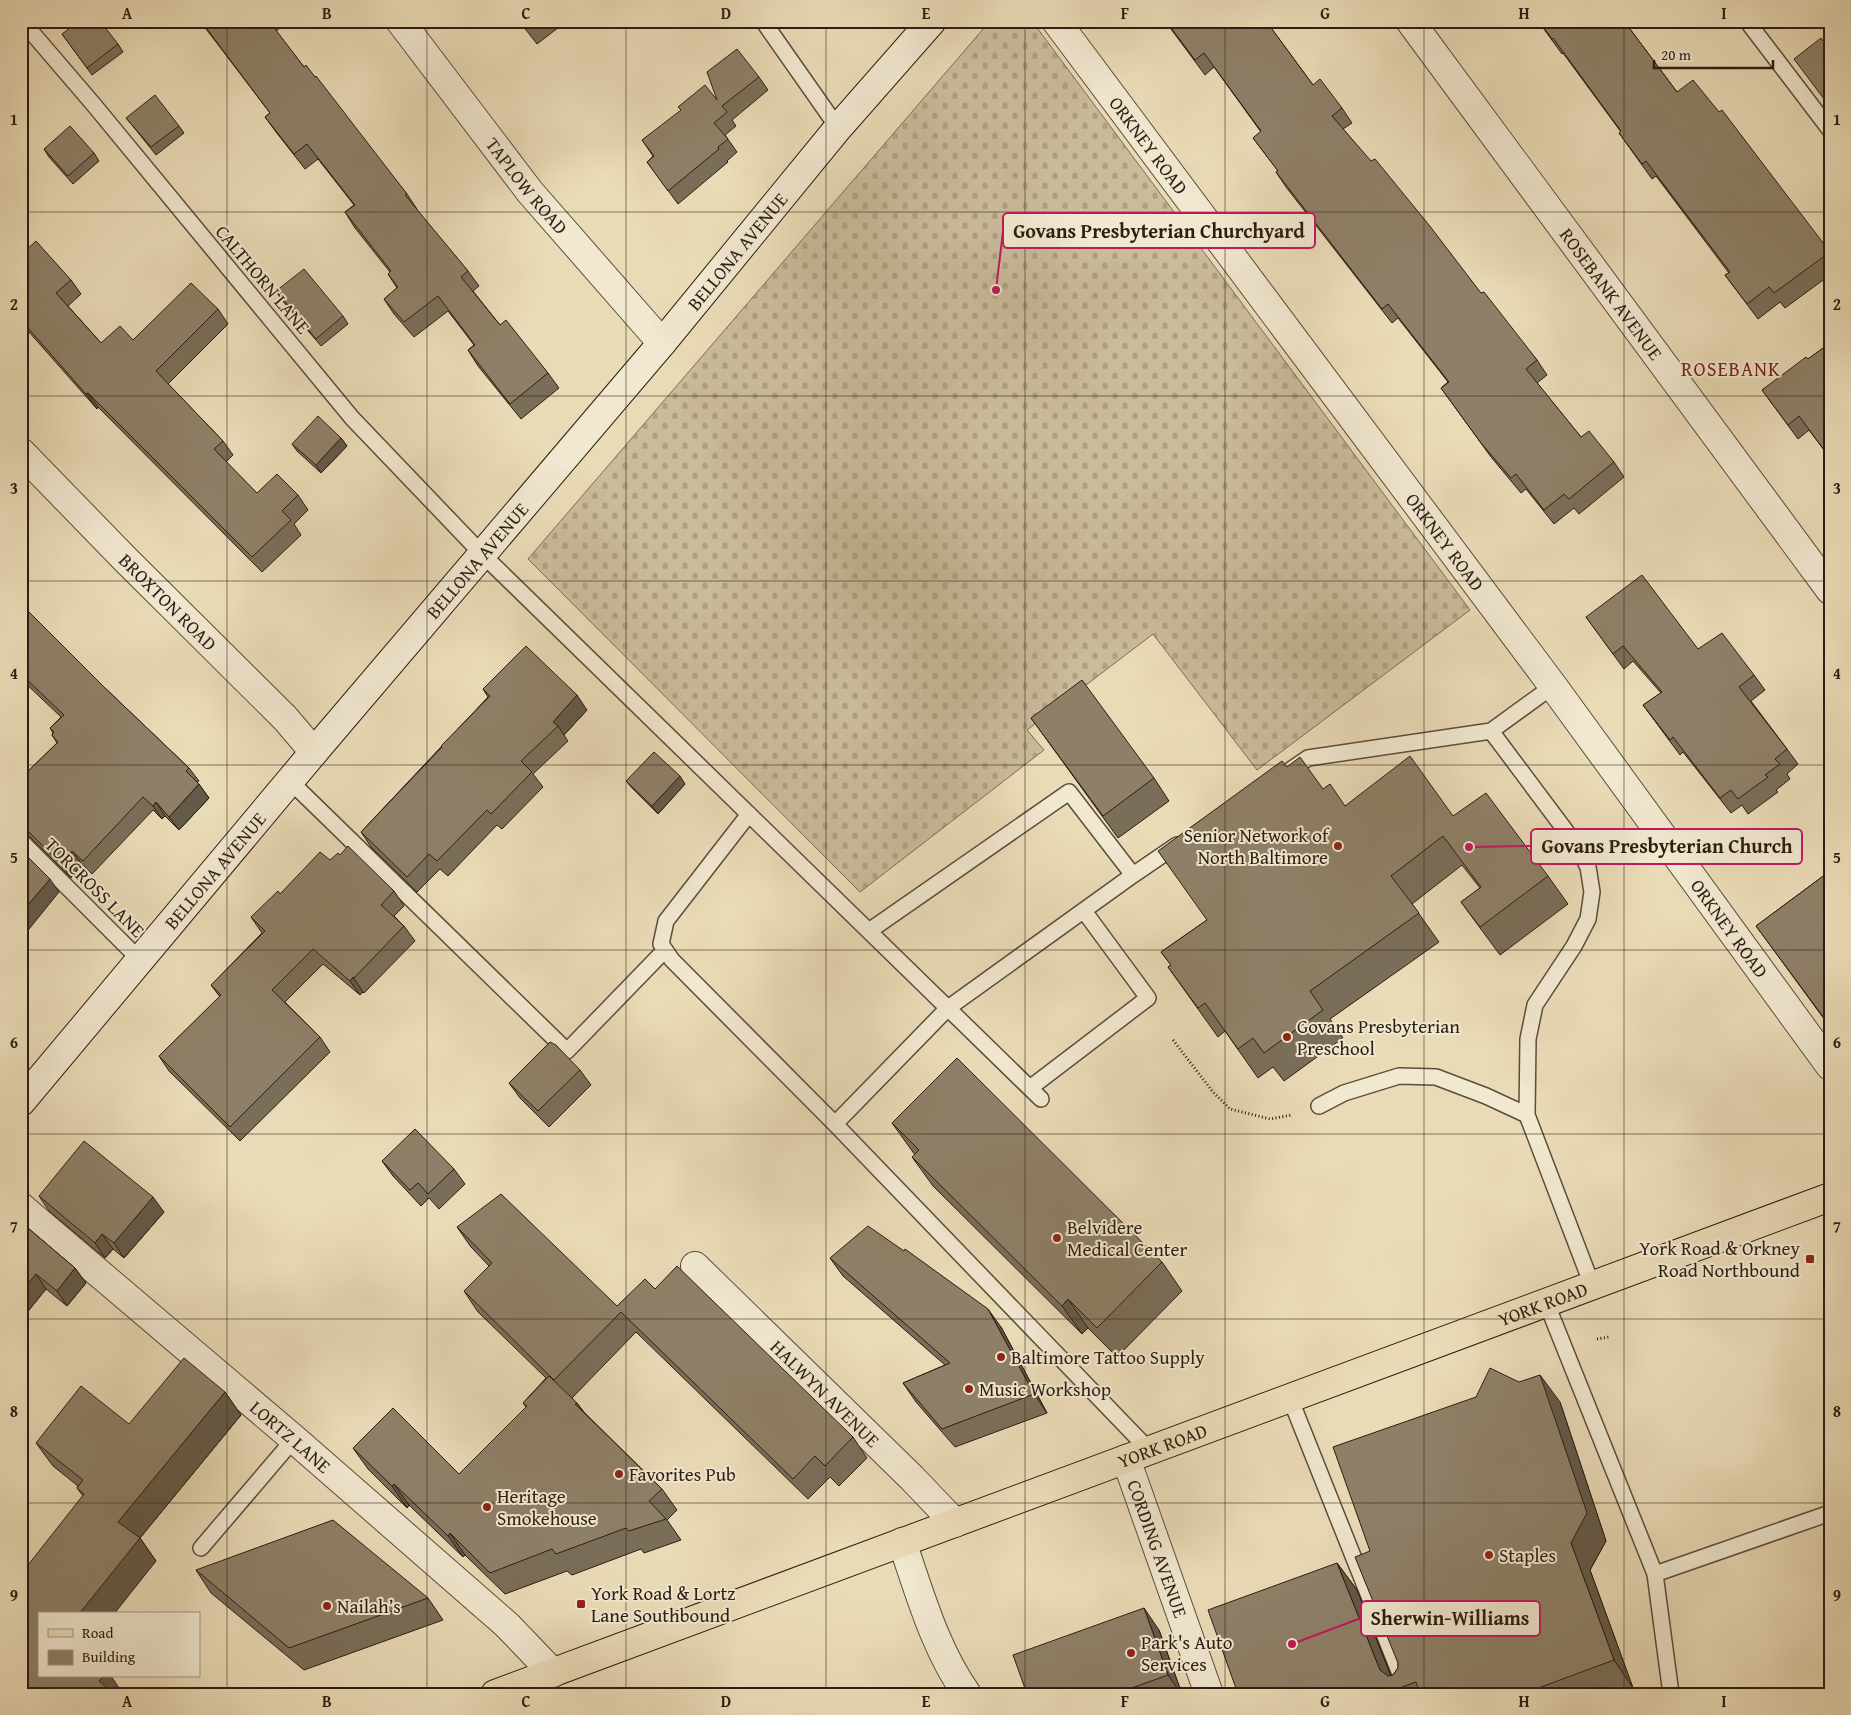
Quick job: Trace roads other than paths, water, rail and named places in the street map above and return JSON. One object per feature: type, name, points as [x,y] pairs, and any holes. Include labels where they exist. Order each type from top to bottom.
[{"type":"main road","name":"YORK ROAD","points":[[494,1694],[1830,1197]]},
{"type":"street","name":"TAPLOW ROAD","points":[[400,21],[530,192],[662,342]]},
{"type":"street","name":"BELLONA AVENUE","points":[[21,1102],[314,752],[662,342],[838,128],[932,21]]},
{"type":"street","name":"ORKNEY ROAD","points":[[1056,21],[1552,686],[1830,1066]]},
{"type":"street","name":"ROSEBANK AVENUE","points":[[1410,21],[1830,590]]},
{"type":"street","name":"BROXTON ROAD","points":[[21,452],[125,559],[285,718],[314,752]]},
{"type":"street","name":"LORTZ LANE","points":[[21,1207],[294,1439],[507,1625],[552,1673]]},
{"type":"street","name":"HALWYN AVENUE","points":[[695,1266],[955,1522]]},
{"type":"street","name":"CORDING AVENUE","points":[[1138,1454],[1208,1694]]},
{"type":"street","points":[[902,1542],[939,1645],[967,1694]]},
{"type":"lane","name":"CALTHORN LANE","points":[[22,21],[352,418],[483,555],[1041,1099]]},
{"type":"lane","points":[[763,21],[838,128]]},
{"type":"lane","points":[[1747,21],[1830,130]]},
{"type":"lane","points":[[1276,779],[1308,758],[1491,731],[1552,686]]},
{"type":"lane","points":[[1491,731],[1577,846],[1588,867],[1592,892],[1588,919],[1569,953],[1535,1005],[1528,1039],[1527,1115],[1592,1285]]},
{"type":"lane","points":[[290,781],[567,1051],[665,950]]},
{"type":"lane","points":[[869,931],[1069,792],[1133,875]]},
{"type":"lane","points":[[749,814],[666,921],[661,944],[672,960],[835,1124],[1138,1454]]},
{"type":"lane","points":[[835,1124],[948,1008],[1133,875],[1189,838]]},
{"type":"lane","name":"TORCROSS LANE","points":[[21,841],[140,960]]},
{"type":"lane","points":[[1030,1088],[1148,998],[1084,911]]},
{"type":"lane","points":[[1319,1106],[1344,1093],[1399,1076],[1436,1077],[1486,1096],[1527,1115]]},
{"type":"lane","points":[[1546,1302],[1655,1574],[1671,1694]]},
{"type":"lane","points":[[1290,1398],[1408,1694]]},
{"type":"lane","points":[[201,1548],[294,1439]]},
{"type":"lane","points":[[1655,1574],[1830,1513]]},
{"type":"place","name":"Govans Presbyterian Churchyard","points":[[996,290]]},
{"type":"place","name":"Senior Network of North Baltimore","points":[[1338,846]]},
{"type":"place","name":"Govans Presbyterian Church","points":[[1469,847]]},
{"type":"place","name":"Govans Presbyterian Preschool","points":[[1287,1037]]},
{"type":"place","name":"Belvidere Medical Center","points":[[1057,1238]]},
{"type":"place","name":"York Road & Orkney Road Northbound","points":[[1810,1259]]},
{"type":"place","name":"Baltimore Tattoo Supply","points":[[1001,1357]]},
{"type":"place","name":"Music Workshop","points":[[969,1389]]},
{"type":"place","name":"Favorites Pub","points":[[619,1474]]},
{"type":"place","name":"Heritage Smokehouse","points":[[487,1507]]},
{"type":"place","name":"Staples","points":[[1489,1555]]},
{"type":"place","name":"York Road & Lortz Lane Southbound","points":[[581,1604]]},
{"type":"place","name":"Nailah’s","points":[[327,1606]]},
{"type":"place","name":"Sherwin-Williams","points":[[1292,1644]]},
{"type":"place","name":"Park's Auto Services","points":[[1131,1653]]},
{"type":"district","name":"ROSEBANK","points":[[1731,368]]}]
